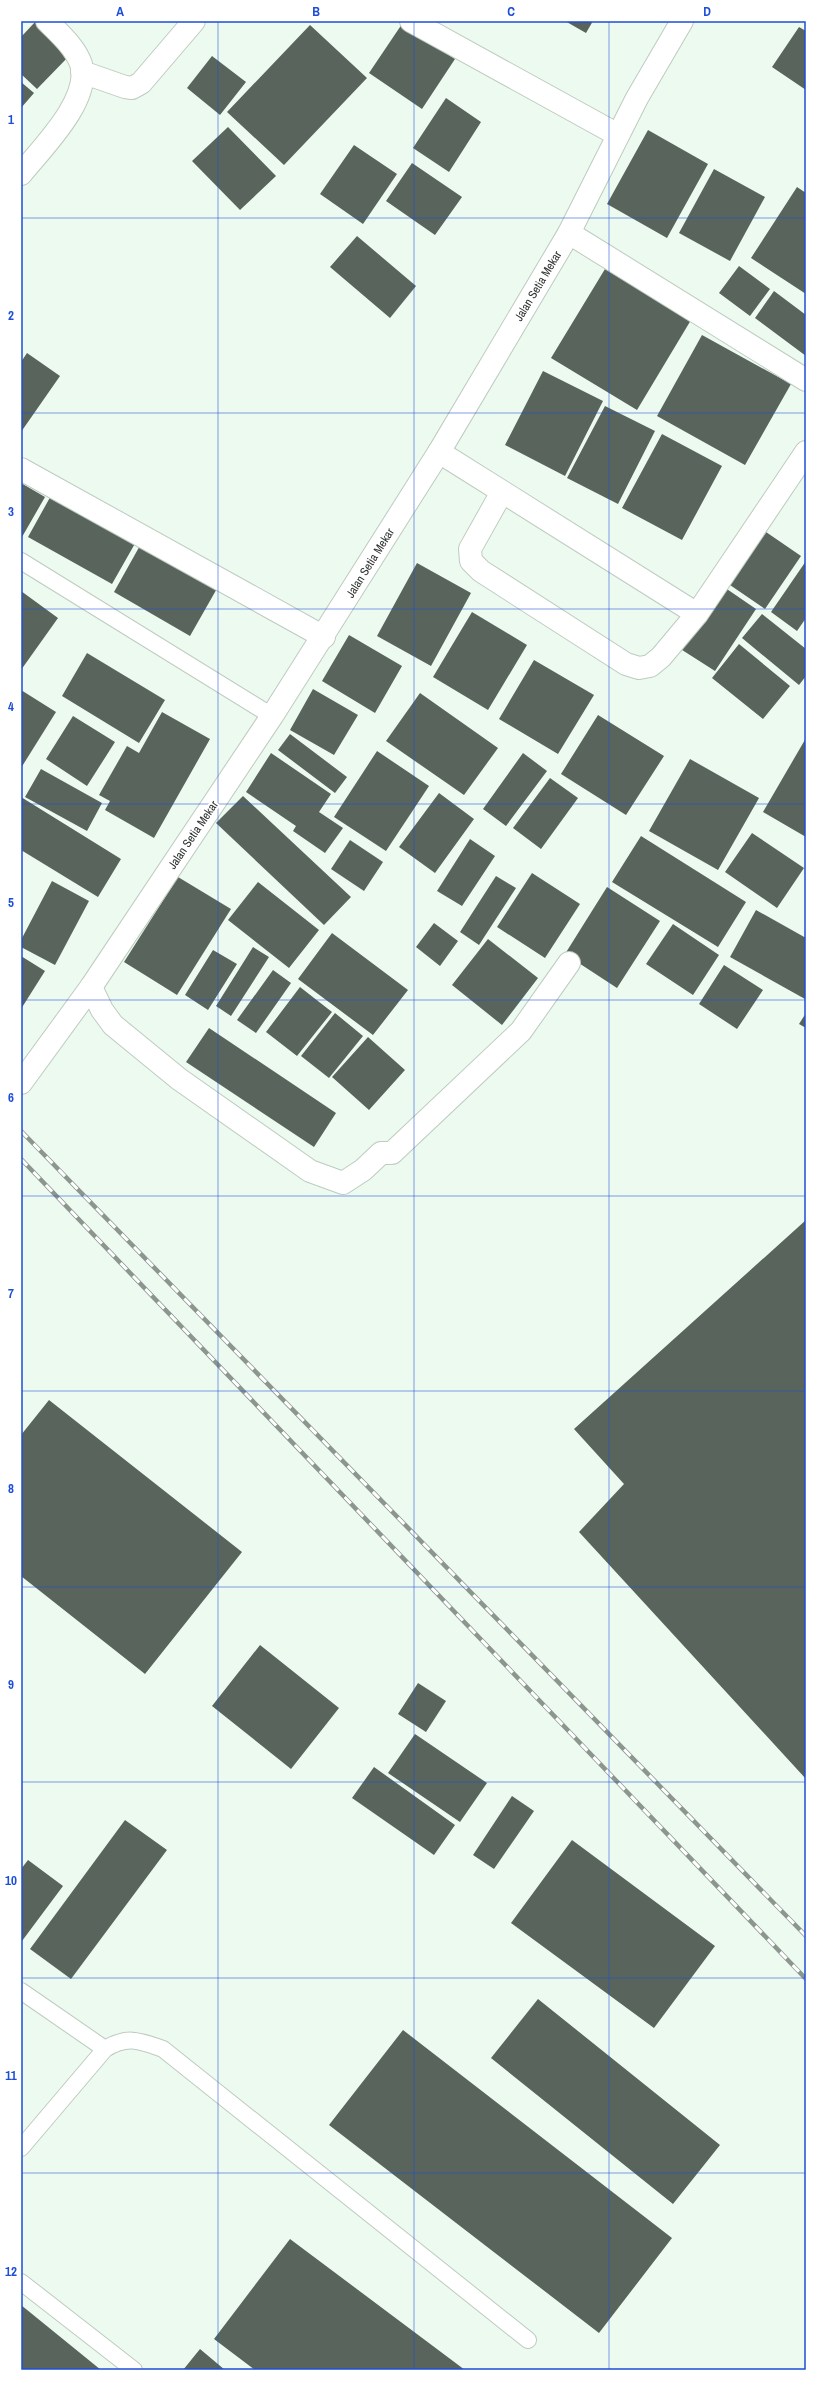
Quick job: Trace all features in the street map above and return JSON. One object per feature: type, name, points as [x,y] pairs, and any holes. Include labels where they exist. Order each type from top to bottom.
[{"type":"street","points":[[21,174],[67,118],[80,92],[82,72],[81,63],[63,36],[46,21]]},
{"type":"street","points":[[82,72],[132,88],[141,83],[194,21]]},
{"type":"street","points":[[411,21],[618,135]]},
{"type":"street","name":"Jalan Setia Mekar","points":[[21,1083],[91,987],[324,637],[439,452],[569,233],[618,135],[682,21]]},
{"type":"street","points":[[569,233],[806,380]]},
{"type":"street","points":[[439,452],[697,614]]},
{"type":"street","points":[[502,492],[470,550],[471,562],[481,571],[626,664],[639,668],[650,666],[661,657],[697,614],[806,452]]},
{"type":"street","points":[[21,469],[324,637]]},
{"type":"street","points":[[91,987],[102,1010],[113,1025],[179,1079],[310,1171],[343,1182],[363,1170],[381,1153],[386,1155],[392,1153],[521,1031],[569,963]]},
{"type":"lane","points":[[21,561],[272,716]]},
{"type":"lane","points":[[21,1991],[105,2049]]},
{"type":"lane","points":[[21,2148],[105,2049],[118,2041],[138,2040],[163,2049],[528,2340]]},
{"type":"lane","points":[[21,2282],[134,2370]]},
{"type":"building","points":[[36,21],[71,54],[37,89],[21,74],[21,37]]},
{"type":"building","points":[[565,21],[593,21],[586,33]]},
{"type":"building","points":[[402,24],[455,59],[422,109],[369,73]]},
{"type":"building","points":[[310,25],[367,78],[284,165],[227,112]]},
{"type":"building","points":[[799,27],[806,31],[806,90],[772,67]]},
{"type":"building","points":[[212,56],[246,82],[220,115],[187,88]]},
{"type":"building","points":[[21,82],[34,93],[21,108]]},
{"type":"building","points":[[446,98],[481,122],[449,172],[413,148]]},
{"type":"building","points":[[228,127],[276,176],[240,210],[192,161]]},
{"type":"building","points":[[648,130],[708,164],[667,238],[607,204]]},
{"type":"building","points":[[354,145],[397,174],[363,224],[320,194]]},
{"type":"building","points":[[412,163],[462,197],[435,235],[386,201]]},
{"type":"building","points":[[714,169],[765,197],[730,261],[679,233]]},
{"type":"building","points":[[797,187],[806,193],[806,294],[751,258]]},
{"type":"building","points":[[357,236],[416,286],[390,318],[330,267]]},
{"type":"building","points":[[739,266],[770,289],[750,316],[719,293]]},
{"type":"building","points":[[605,269],[691,320],[637,410],[551,358]]},
{"type":"building","points":[[774,291],[806,315],[806,356],[755,318]]},
{"type":"building","points":[[702,335],[791,384],[745,465],[657,416]]},
{"type":"building","points":[[27,353],[60,376],[21,432],[21,362]]},
{"type":"building","points":[[543,371],[603,401],[565,476],[505,445]]},
{"type":"building","points":[[605,406],[655,431],[618,504],[567,478]]},
{"type":"building","points":[[662,434],[722,466],[682,540],[622,508]]},
{"type":"building","points":[[21,483],[45,497],[22,537],[21,536]]},
{"type":"building","points":[[53,492],[137,540],[112,584],[28,537]]},
{"type":"building","points":[[766,532],[801,556],[765,609],[730,585]]},
{"type":"building","points":[[142,542],[219,585],[190,636],[114,592]]},
{"type":"building","points":[[806,561],[806,618],[797,631],[771,612]]},
{"type":"building","points":[[417,563],[471,593],[431,666],[377,636]]},
{"type":"building","points":[[721,585],[756,609],[715,671],[679,648]]},
{"type":"building","points":[[21,591],[58,618],[21,670]]},
{"type":"building","points":[[472,612],[527,645],[488,710],[433,677]]},
{"type":"building","points":[[762,614],[806,649],[806,676],[799,685],[742,638]]},
{"type":"building","points":[[349,635],[402,666],[375,713],[322,681]]},
{"type":"building","points":[[739,644],[790,686],[763,719],[712,678]]},
{"type":"building","points":[[87,653],[165,700],[139,743],[62,696]]},
{"type":"building","points":[[534,660],[594,695],[558,754],[499,719]]},
{"type":"building","points":[[313,689],[358,715],[334,755],[290,730]]},
{"type":"building","points":[[21,690],[56,712],[21,768]]},
{"type":"building","points":[[420,693],[498,748],[464,795],[386,741]]},
{"type":"building","points":[[162,712],[210,739],[154,838],[105,810],[110,801],[99,795],[127,746],[139,753]]},
{"type":"building","points":[[598,715],[664,756],[626,815],[561,774]]},
{"type":"building","points":[[73,716],[115,742],[87,786],[46,759]]},
{"type":"building","points":[[290,734],[347,777],[335,793],[278,750]]},
{"type":"building","points":[[806,738],[806,837],[763,812]]},
{"type":"building","points":[[377,751],[429,786],[386,851],[334,817]]},
{"type":"building","points":[[271,753],[331,794],[319,812],[343,828],[325,853],[293,831],[296,826],[246,792]]},
{"type":"building","points":[[523,753],[547,771],[506,826],[483,809]]},
{"type":"building","points":[[690,759],[759,798],[718,870],[649,831]]},
{"type":"building","points":[[41,769],[102,803],[87,831],[25,797]]},
{"type":"building","points":[[550,778],[578,798],[541,849],[513,828]]},
{"type":"building","points":[[439,793],[474,819],[435,873],[399,847]]},
{"type":"building","points":[[243,796],[351,897],[324,925],[216,823]]},
{"type":"building","points":[[21,797],[121,859],[98,897],[21,850]]},
{"type":"building","points":[[752,833],[804,868],[777,908],[725,872]]},
{"type":"building","points":[[641,836],[746,902],[718,947],[612,882]]},
{"type":"building","points":[[470,839],[495,856],[462,906],[437,891]]},
{"type":"building","points":[[350,840],[383,862],[364,891],[331,869]]},
{"type":"building","points":[[532,873],[580,904],[545,958],[497,927]]},
{"type":"building","points":[[496,876],[516,888],[479,945],[460,932]]},
{"type":"building","points":[[178,877],[231,909],[177,995],[124,962]]},
{"type":"building","points":[[52,881],[89,901],[55,965],[21,947],[21,940]]},
{"type":"building","points":[[258,882],[319,930],[289,968],[228,920]]},
{"type":"building","points":[[607,887],[660,921],[617,988],[565,954]]},
{"type":"building","points":[[756,910],[806,938],[805,999],[730,957]]},
{"type":"building","points":[[434,923],[458,941],[440,966],[416,947]]},
{"type":"building","points":[[673,924],[719,955],[693,995],[646,964]]},
{"type":"building","points":[[332,933],[408,990],[373,1035],[298,979]]},
{"type":"building","points":[[488,939],[538,978],[502,1025],[452,985]]},
{"type":"building","points":[[253,947],[269,957],[231,1016],[216,1006]]},
{"type":"building","points":[[213,950],[237,964],[208,1010],[185,995]]},
{"type":"building","points":[[21,956],[45,971],[21,1009]]},
{"type":"building","points":[[724,965],[763,990],[737,1029],[699,1004]]},
{"type":"building","points":[[273,970],[291,983],[256,1033],[237,1020]]},
{"type":"building","points":[[300,987],[332,1012],[297,1056],[266,1032]]},
{"type":"building","points":[[335,1013],[363,1036],[329,1078],[301,1056]]},
{"type":"building","points":[[806,1013],[806,1028],[799,1024]]},
{"type":"building","points":[[209,1028],[336,1113],[314,1147],[186,1062]]},
{"type":"building","points":[[368,1037],[405,1070],[369,1110],[332,1077]]},
{"type":"building","points":[[806,1220],[806,1779],[579,1532],[624,1484],[574,1429]]},
{"type":"building","points":[[49,1400],[242,1552],[145,1674],[21,1576],[21,1435]]},
{"type":"building","points":[[260,1645],[339,1708],[291,1769],[212,1706]]},
{"type":"building","points":[[418,1683],[446,1701],[426,1732],[398,1714]]},
{"type":"building","points":[[415,1734],[487,1783],[460,1822],[388,1773]]},
{"type":"building","points":[[374,1767],[455,1825],[434,1855],[352,1798]]},
{"type":"building","points":[[512,1796],[534,1811],[494,1869],[473,1855]]},
{"type":"building","points":[[125,1820],[167,1850],[71,1979],[30,1949]]},
{"type":"building","points":[[572,1840],[715,1946],[654,2028],[511,1923]]},
{"type":"building","points":[[28,1860],[63,1886],[22,1941],[21,1869]]},
{"type":"building","points":[[538,1999],[720,2145],[673,2204],[491,2058]]},
{"type":"building","points":[[403,2030],[672,2238],[599,2333],[329,2125]]},
{"type":"building","points":[[290,2239],[465,2370],[255,2370],[214,2339]]},
{"type":"building","points":[[21,2305],[101,2370],[21,2370]]},
{"type":"building","points":[[200,2349],[225,2370],[183,2370]]},
{"type":"railway","points":[[21,1131],[806,1936]]},
{"type":"railway","points":[[21,1159],[806,1979]]}]
